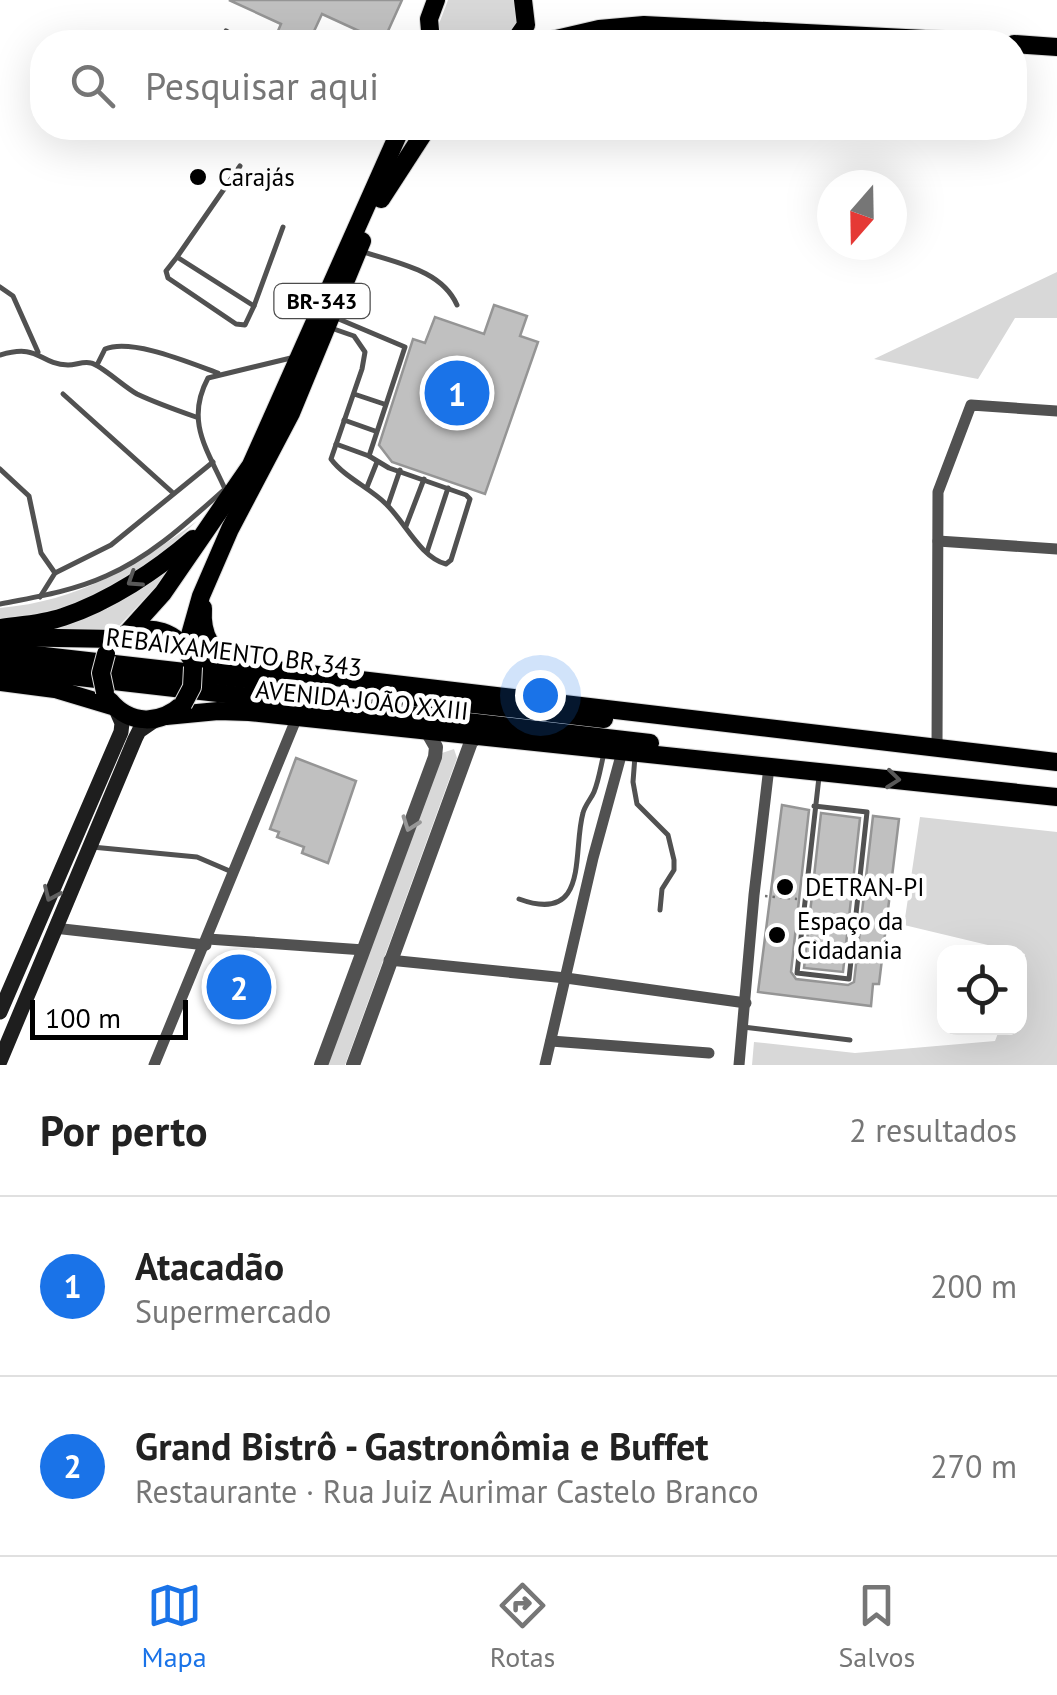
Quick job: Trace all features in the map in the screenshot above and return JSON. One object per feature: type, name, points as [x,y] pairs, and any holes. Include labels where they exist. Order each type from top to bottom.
[{"type":"main road","points":[[431,30],[436,0]]},
{"type":"main road","points":[[522,30],[526,24],[523,0]]},
{"type":"main road","points":[[613,30],[644,25],[744,30]]},
{"type":"main road","points":[[1027,45],[1057,47]]},
{"type":"main road","name":"BR-343","points":[[116,642],[162,593],[250,466],[396,140]]},
{"type":"main road","name":"BR-343","points":[[186,649],[202,596],[230,529],[276,444],[387,187],[418,140]]},
{"type":"main road","points":[[0,628],[62,618],[87,608],[176,554],[212,522]]},
{"type":"main road","points":[[230,529],[205,597],[203,627],[209,645],[239,664]]},
{"type":"main road","points":[[0,637],[116,642],[153,628],[177,639],[186,649],[193,668],[192,687],[183,704],[139,730],[0,1012]]},
{"type":"main road","points":[[0,1061],[83,850],[121,732],[122,724],[101,673],[116,642]]},
{"type":"main road","name":"AVENIDA JOÃO XXIII","points":[[186,649],[239,664],[1057,762]]},
{"type":"main road","name":"REBAIXAMENTO BR 343","points":[[0,650],[462,704]]},
{"type":"main road","name":"REBAIXAMENTO BR 343","points":[[0,668],[477,730]]},
{"type":"main road","points":[[0,682],[110,700],[141,720],[161,718]]},
{"type":"main road","name":"AVENIDA JOÃO XXIII","points":[[462,704],[627,722],[799,733]]},
{"type":"main road","name":"AVENIDA JOÃO XXIII","points":[[161,718],[218,710],[428,733],[477,730],[642,742],[850,775]]},
{"type":"main road","name":"AVENIDA JOÃO XXIII","points":[[477,730],[620,751],[1057,797]]},
{"type":"street","points":[[937,749],[938,492],[942,478],[971,405],[1057,411]]},
{"type":"street","points":[[938,541],[1057,549]]},
{"type":"street","points":[[154,1065],[297,717]]},
{"type":"street","points":[[353,1065],[477,730]]},
{"type":"street","points":[[321,1065],[435,757],[436,747],[428,733]]},
{"type":"street","points":[[546,1065],[620,751]]},
{"type":"street","points":[[740,1065],[754,895],[770,767]]},
{"type":"street","points":[[54,928],[207,942],[364,950]]},
{"type":"street","points":[[389,960],[566,978],[746,1003]]},
{"type":"street","points":[[551,1041],[709,1053]]},
{"type":"lane","points":[[240,166],[166,271],[168,278],[236,324],[245,325],[283,227]]},
{"type":"lane","points":[[254,186],[259,180]]},
{"type":"lane","points":[[358,250],[427,274],[450,289],[457,305]]},
{"type":"lane","points":[[177,257],[254,306]]},
{"type":"lane","points":[[0,287],[13,296],[38,352]]},
{"type":"lane","points":[[329,322],[354,336],[365,352],[331,459],[388,506],[438,562],[446,564],[451,560],[470,499],[336,444]]},
{"type":"lane","points":[[329,322],[405,347],[369,456]]},
{"type":"lane","points":[[97,364],[105,349],[119,345],[221,374]]},
{"type":"lane","points":[[0,355],[23,350],[68,365],[87,361],[97,364],[137,394],[196,418]]},
{"type":"lane","points":[[225,489],[196,418],[208,378],[298,357]]},
{"type":"lane","points":[[63,394],[172,492]]},
{"type":"lane","points":[[354,394],[384,404]]},
{"type":"lane","points":[[344,420],[375,431]]},
{"type":"lane","points":[[40,597],[55,573],[111,545],[213,462]]},
{"type":"lane","points":[[367,488],[377,462]]},
{"type":"lane","points":[[0,604],[40,597],[120,569],[174,534],[250,466]]},
{"type":"lane","points":[[0,469],[28,496],[41,553],[55,573]]},
{"type":"lane","points":[[388,506],[400,470]]},
{"type":"lane","points":[[406,526],[424,479]]},
{"type":"lane","points":[[427,552],[448,488]]},
{"type":"lane","points":[[519,899],[548,905],[559,902],[570,890],[578,871],[583,810],[620,751]]},
{"type":"lane","points":[[620,751],[637,804],[668,835],[674,870],[662,888],[660,910]]},
{"type":"lane","points":[[814,806],[867,812],[849,980],[796,974],[814,806],[819,772]]},
{"type":"lane","points":[[83,850],[198,857],[235,873]]},
{"type":"lane","points":[[743,1028],[850,1040]]},
{"type":"path","points":[[754,895],[805,900]]},
{"type":"shaded area","points":[[448,0],[513,0],[520,13],[519,27],[515,30],[437,29]]},
{"type":"shaded area","points":[[1057,272],[1057,318],[1015,318],[978,379],[874,359]]},
{"type":"shaded area","points":[[197,521],[157,558],[80,603],[0,623],[0,608],[55,598],[105,579]]},
{"type":"shaded area","points":[[179,562],[117,628],[70,637],[32,634],[111,607]]},
{"type":"shaded area","points":[[454,749],[457,758],[345,1065],[328,1065],[442,753]]},
{"type":"shaded area","points":[[920,817],[1057,832],[1057,1065],[752,1065],[754,1042],[855,1053],[995,1041],[997,1035],[1027,1035],[1027,945],[987,945],[904,925]]},
{"type":"building","points":[[229,0],[402,0],[388,30],[357,30],[322,14],[315,30],[278,30],[281,24]]},
{"type":"building","points":[[494,305],[527,316],[520,336],[538,342],[485,494],[392,462],[379,445],[413,339],[425,343],[435,317],[484,334]]},
{"type":"building","points":[[296,758],[356,781],[328,863],[302,853],[304,847],[277,837],[279,832],[270,829]]},
{"type":"building","points":[[782,805],[809,810],[791,972],[796,979],[848,985],[854,982],[873,816],[899,819],[879,984],[873,984],[871,1006],[758,992]]},
{"type":"building","points":[[821,813],[860,818],[843,972],[804,968]]},
{"type":"place","name":"Carajás","points":[[198,177]]},
{"type":"place","name":"Atacadão","points":[[457,393]]},
{"type":"place","name":"DETRAN-PI","points":[[785,887]]},
{"type":"place","name":"Espaço da Cidadania","points":[[777,935]]},
{"type":"place","name":"Grand Bistrô - Gastronômia e Buffet","points":[[239,987]]}]
